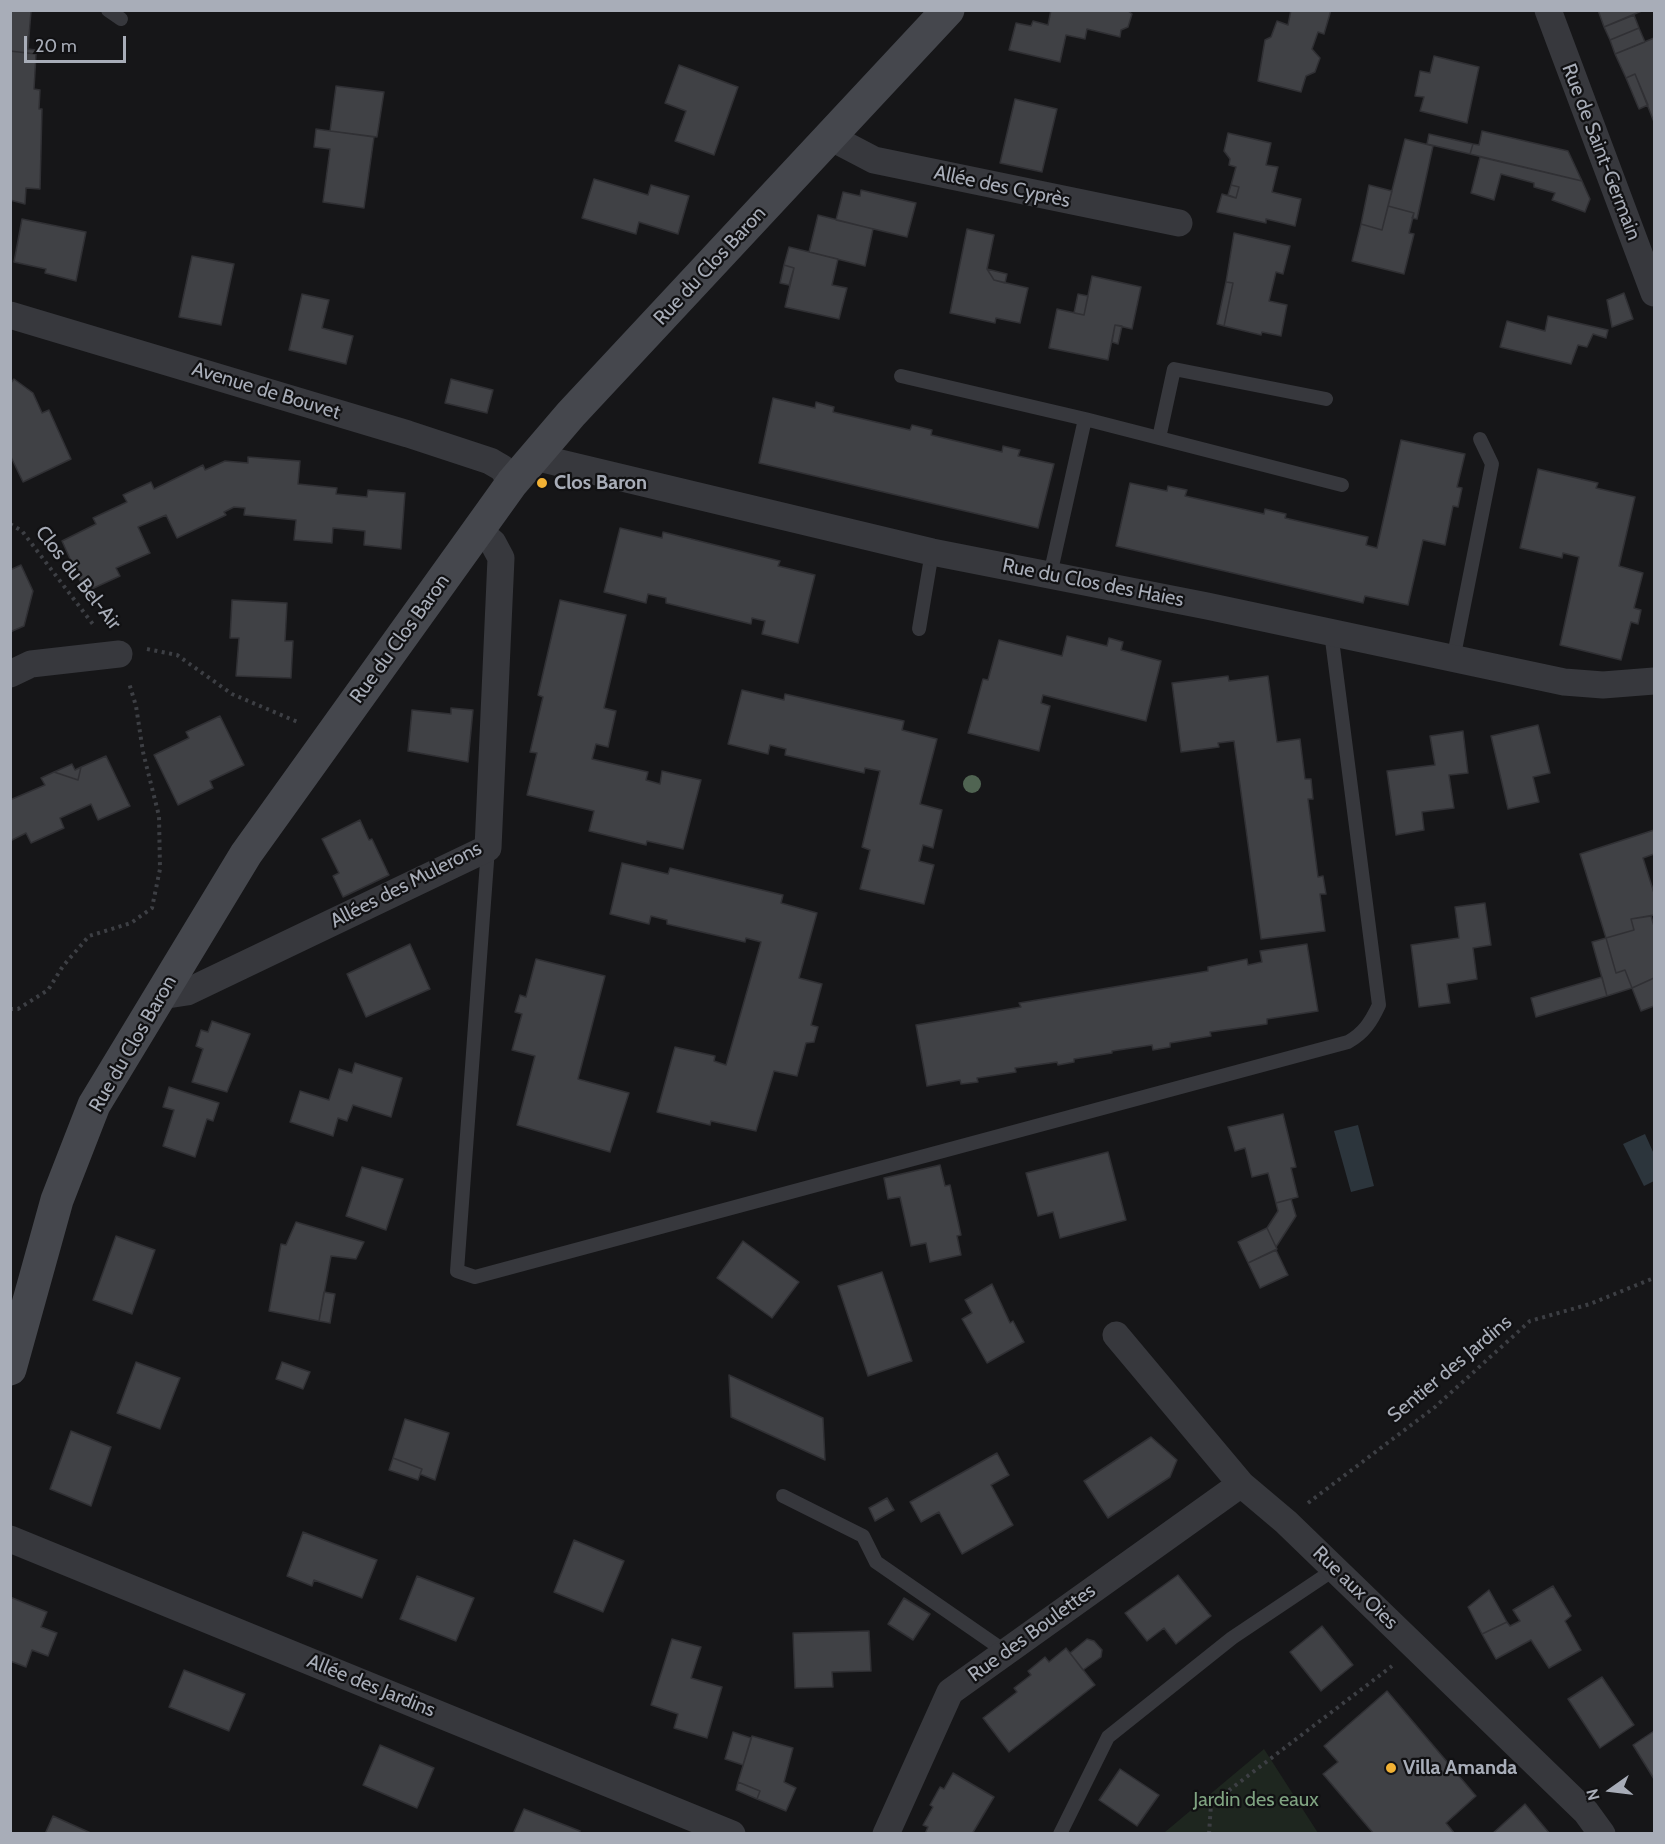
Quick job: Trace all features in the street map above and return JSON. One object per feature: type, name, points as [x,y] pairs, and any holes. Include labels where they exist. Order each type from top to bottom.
[{"type":"street","name":"Rue du Clos Baron","points":[[10,1369],[57,1200],[94,1106],[246,855],[512,483],[571,414],[948,10]]},
{"type":"street","name":"Rue de Saint-Germain","points":[[1548,10],[1654,293]]},
{"type":"street","name":"Allée des Cyprès","points":[[830,137],[874,160],[1179,223]]},
{"type":"street","name":"Avenue de Bouvet","points":[[10,315],[408,434],[490,462],[502,468],[512,483]]},
{"type":"street","name":"Rue du Clos des Haies","points":[[535,457],[932,552],[1331,632],[1453,660],[1563,682],[1603,685],[1654,681]]},
{"type":"street","name":"Allées des Mulerons","points":[[160,996],[187,992],[488,848],[501,558],[493,543],[478,530]]},
{"type":"street","points":[[10,674],[31,664],[119,654]]},
{"type":"street","name":"Rue aux Oies","points":[[1116,1335],[1241,1484],[1287,1522],[1586,1812],[1602,1833]]},
{"type":"street","name":"Rue des Boulettes","points":[[886,1833],[950,1692],[1241,1484]]},
{"type":"street","name":"Allée des Jardins","points":[[10,1539],[732,1833]]},
{"type":"lane","points":[[108,10],[122,19]]},
{"type":"lane","points":[[1159,438],[1174,369],[1326,399]]},
{"type":"lane","points":[[901,376],[1085,418],[1342,485]]},
{"type":"lane","points":[[1050,575],[1085,418]]},
{"type":"lane","points":[[1453,660],[1492,464],[1480,439]]},
{"type":"lane","points":[[919,629],[932,552]]},
{"type":"lane","points":[[488,848],[457,1271],[475,1276],[1336,1046],[1360,1035],[1372,1021],[1378,1005],[1331,632]]},
{"type":"lane","points":[[783,1496],[863,1536],[876,1562],[1006,1652]]},
{"type":"lane","points":[[1060,1833],[1108,1737],[1232,1638],[1335,1569]]},
{"type":"path","name":"Clos du Bel-Air","points":[[10,524],[22,531],[82,613],[119,654]]},
{"type":"path","points":[[10,1009],[18,1010],[48,990],[63,966],[89,936],[131,924],[152,908],[160,869],[159,816],[143,752],[136,706],[119,654],[148,649],[177,655],[232,694],[331,736]]},
{"type":"path","name":"Sentier des Jardins","points":[[1287,1522],[1325,1488],[1435,1407],[1530,1321],[1590,1304],[1654,1278]]},
{"type":"path","points":[[1208,1832],[1211,1804],[1416,1647]]},
{"type":"green space","name":"Jardin des eaux","points":[[1264,1749],[1318,1833],[1164,1833],[1165,1832]]},
{"type":"shaded area","points":[[1358,1125],[1374,1186],[1351,1192],[1334,1131]]},
{"type":"shaded area","points":[[1645,1134],[1654,1154],[1654,1181],[1644,1186],[1623,1144]]},
{"type":"building","points":[[10,10],[31,11],[28,49],[36,50],[36,54],[10,51]]},
{"type":"building","points":[[1051,10],[1127,10],[1132,14],[1128,27],[1121,30],[1120,37],[1087,29],[1085,39],[1066,35],[1060,62],[1009,50],[1016,23],[1031,26],[1033,21],[1048,25]]},
{"type":"building","points":[[1291,10],[1331,10],[1324,34],[1318,32],[1312,49],[1320,58],[1315,72],[1306,76],[1301,92],[1258,81],[1265,40],[1271,37],[1277,21],[1288,25]]},
{"type":"building","points":[[1598,10],[1644,10],[1604,27]]},
{"type":"building","points":[[1634,15],[1639,28],[1610,40],[1604,27]]},
{"type":"building","points":[[1639,28],[1645,42],[1615,54],[1610,40]]},
{"type":"building","points":[[1654,38],[1654,122],[1635,74],[1626,78],[1615,54]]},
{"type":"building","points":[[10,51],[36,54],[34,89],[40,90],[39,109],[42,109],[40,189],[26,188],[25,204],[10,200]]},
{"type":"building","points":[[1434,56],[1479,67],[1467,123],[1420,111],[1424,97],[1415,96],[1420,71],[1430,73]]},
{"type":"building","points":[[679,65],[738,87],[714,155],[675,141],[686,111],[665,103]]},
{"type":"building","points":[[1635,74],[1648,105],[1639,109],[1626,78]]},
{"type":"building","points":[[336,86],[384,92],[377,137],[330,131]]},
{"type":"building","points":[[1015,99],[1057,109],[1042,172],[1000,163]]},
{"type":"building","points":[[316,129],[374,137],[364,208],[323,202],[330,149],[314,147]]},
{"type":"building","points":[[1482,131],[1568,151],[1582,181],[1470,154],[1473,144],[1479,145]]},
{"type":"building","points":[[1228,133],[1271,143],[1266,165],[1278,167],[1272,192],[1301,199],[1295,226],[1266,219],[1266,223],[1217,212],[1222,194],[1236,198],[1239,187],[1231,185],[1236,167],[1229,165],[1230,159],[1224,151]]},
{"type":"building","points":[[1429,134],[1473,144],[1470,154],[1427,144]]},
{"type":"building","points":[[1405,139],[1433,146],[1417,219],[1412,218],[1414,213],[1388,206]]},
{"type":"building","points":[[1480,157],[1582,181],[1590,199],[1585,212],[1552,200],[1555,193],[1534,187],[1534,183],[1501,174],[1494,200],[1471,193]]},
{"type":"building","points":[[594,179],[648,195],[651,185],[689,196],[678,234],[639,222],[636,234],[582,218]]},
{"type":"building","points":[[1231,185],[1239,187],[1236,198],[1228,195]]},
{"type":"building","points":[[1369,185],[1392,191],[1382,230],[1361,224]]},
{"type":"building","points":[[861,190],[916,203],[907,237],[836,220],[843,192],[860,196]]},
{"type":"building","points":[[1388,206],[1414,213],[1409,233],[1414,234],[1404,274],[1352,261],[1361,224],[1382,230]]},
{"type":"building","points":[[818,215],[873,229],[865,266],[809,252]]},
{"type":"building","points":[[22,219],[86,232],[76,281],[45,273],[46,269],[14,262]]},
{"type":"building","points":[[967,229],[994,235],[987,269],[994,280],[1028,288],[1020,323],[996,318],[995,323],[950,313]]},
{"type":"building","points":[[1234,233],[1290,246],[1283,274],[1276,272],[1269,301],[1287,305],[1281,336],[1262,332],[1261,335],[1224,326],[1233,283],[1226,282]]},
{"type":"building","points":[[789,247],[838,259],[832,285],[847,288],[839,319],[785,307],[794,268],[784,265]]},
{"type":"building","points":[[192,256],[234,264],[221,325],[179,317]]},
{"type":"building","points":[[784,265],[794,268],[789,285],[780,283]]},
{"type":"building","points":[[987,269],[1007,274],[1005,283],[994,280]]},
{"type":"building","points":[[1092,276],[1141,287],[1132,329],[1115,325],[1108,360],[1049,348],[1057,309],[1084,315]]},
{"type":"building","points":[[1226,282],[1233,283],[1224,326],[1217,324]]},
{"type":"building","points":[[1624,293],[1633,319],[1612,327],[1607,300]]},
{"type":"building","points":[[302,294],[329,300],[322,328],[353,336],[346,364],[289,350]]},
{"type":"building","points":[[1078,294],[1088,296],[1084,315],[1074,313]]},
{"type":"building","points":[[1548,316],[1608,330],[1606,338],[1593,334],[1587,347],[1578,345],[1571,364],[1500,347],[1507,321],[1545,331]]},
{"type":"building","points":[[1115,325],[1122,326],[1118,344],[1112,342]]},
{"type":"building","points":[[14,379],[33,393],[42,413],[49,410],[71,459],[23,482],[10,455],[10,384]]},
{"type":"building","points":[[451,379],[493,390],[487,413],[445,403]]},
{"type":"building","points":[[773,398],[815,408],[816,402],[834,407],[833,412],[910,430],[912,425],[932,430],[931,435],[1002,452],[1003,446],[1020,450],[1018,456],[1054,464],[1038,528],[759,463]]},
{"type":"building","points":[[1401,440],[1465,454],[1457,487],[1462,488],[1458,507],[1453,506],[1445,545],[1423,540],[1408,605],[1365,596],[1363,603],[1116,546],[1130,483],[1167,491],[1168,486],[1187,490],[1185,496],[1264,514],[1265,509],[1286,514],[1285,518],[1368,537],[1366,545],[1377,548]]},
{"type":"building","points":[[248,457],[300,461],[298,484],[337,488],[336,494],[367,497],[368,490],[405,493],[401,549],[364,545],[365,531],[333,528],[332,543],[294,540],[296,520],[244,515],[245,508],[234,507],[224,512],[226,515],[177,538],[166,515],[138,527],[150,553],[116,568],[120,576],[85,592],[62,541],[96,524],[93,518],[127,502],[123,495],[151,482],[154,489],[203,465],[205,470],[225,461],[248,463]]},
{"type":"building","points":[[1538,469],[1598,483],[1596,488],[1635,497],[1619,566],[1643,573],[1634,608],[1641,610],[1638,624],[1631,622],[1621,660],[1560,645],[1579,557],[1563,553],[1562,558],[1520,548]]},
{"type":"building","points":[[620,528],[662,538],[663,532],[780,561],[778,566],[815,575],[798,643],[762,634],[765,621],[752,618],[751,624],[666,603],[666,598],[648,594],[646,603],[604,592]]},
{"type":"building","points":[[21,565],[33,591],[24,626],[10,632],[10,570]]},
{"type":"building","points":[[232,600],[287,603],[285,641],[293,641],[291,678],[236,676],[239,638],[230,638]]},
{"type":"building","points":[[560,600],[626,615],[604,708],[616,711],[608,747],[596,744],[592,759],[648,772],[646,780],[660,784],[662,771],[701,780],[683,849],[647,841],[646,845],[589,831],[594,811],[527,795],[537,753],[530,752],[543,697],[538,695]]},
{"type":"building","points":[[1067,636],[1107,646],[1109,638],[1123,642],[1121,650],[1161,661],[1146,721],[1043,695],[1041,703],[1050,706],[1039,751],[968,733],[983,679],[988,680],[999,640],[1062,656]]},
{"type":"building","points":[[1228,676],[1229,681],[1268,676],[1277,742],[1300,739],[1305,779],[1311,779],[1313,799],[1308,799],[1318,877],[1323,876],[1326,894],[1320,894],[1325,931],[1261,939],[1234,741],[1218,743],[1219,747],[1181,752],[1172,683]]},
{"type":"building","points":[[742,690],[784,700],[785,694],[904,721],[902,730],[937,739],[920,804],[942,810],[933,848],[923,845],[919,861],[934,865],[924,904],[860,889],[870,850],[862,847],[880,771],[865,768],[864,773],[785,755],[786,749],[770,745],[768,754],[728,744]]},
{"type":"building","points":[[451,708],[473,710],[468,762],[408,751],[412,710],[451,714]]},
{"type":"building","points":[[220,716],[244,765],[210,781],[213,788],[178,805],[154,755],[189,738],[186,732]]},
{"type":"building","points":[[1538,725],[1550,773],[1533,777],[1539,802],[1508,809],[1491,736]]},
{"type":"building","points":[[1463,731],[1468,773],[1449,775],[1454,808],[1422,812],[1424,830],[1396,835],[1387,771],[1435,765],[1430,736]]},
{"type":"building","points":[[106,756],[130,806],[98,820],[91,804],[60,818],[64,828],[31,843],[26,833],[10,841],[10,800],[45,785],[41,778],[54,772],[78,780],[81,767]]},
{"type":"building","points":[[72,764],[75,770],[81,767],[78,780],[54,772]]},
{"type":"building","points":[[360,820],[389,875],[343,897],[333,876],[339,873],[322,839]]},
{"type":"building","points":[[1654,830],[1654,854],[1643,858],[1654,893],[1654,915],[1631,919],[1634,930],[1606,938],[1580,854]]},
{"type":"building","points":[[622,863],[668,874],[670,868],[783,895],[781,903],[817,913],[799,978],[822,984],[811,1025],[818,1027],[814,1042],[806,1043],[797,1076],[774,1071],[756,1131],[711,1121],[710,1125],[657,1112],[675,1047],[715,1056],[714,1061],[726,1065],[761,942],[746,938],[745,942],[667,924],[667,920],[651,916],[649,924],[610,914]]},
{"type":"building","points":[[1485,903],[1491,945],[1473,948],[1477,979],[1447,984],[1450,1003],[1419,1007],[1411,945],[1459,938],[1455,907]]},
{"type":"building","points":[[1651,916],[1654,926],[1654,978],[1632,988],[1625,970],[1616,973],[1606,938],[1634,930],[1631,919]]},
{"type":"building","points":[[1606,938],[1616,973],[1625,970],[1632,988],[1607,996],[1592,942]]},
{"type":"building","points":[[410,944],[430,989],[366,1017],[347,974]]},
{"type":"building","points":[[1307,944],[1318,1011],[1267,1019],[1267,1024],[1210,1032],[1211,1036],[1170,1043],[1170,1047],[1153,1050],[1152,1045],[1112,1051],[1112,1053],[1074,1059],[1074,1062],[1058,1065],[1057,1062],[1015,1068],[1016,1072],[977,1078],[978,1082],[961,1084],[960,1080],[927,1086],[916,1025],[1021,1007],[1019,1003],[1208,971],[1208,967],[1247,959],[1248,965],[1262,962],[1260,951]]},
{"type":"building","points":[[536,959],[605,976],[578,1079],[629,1093],[610,1152],[517,1125],[535,1056],[512,1050],[522,1014],[515,1012],[520,995],[526,997]]},
{"type":"building","points":[[1602,977],[1607,996],[1536,1017],[1531,998]]},
{"type":"building","points":[[1654,978],[1654,1006],[1641,1011],[1632,988]]},
{"type":"building","points":[[212,1021],[250,1034],[227,1092],[192,1082],[203,1049],[196,1046],[201,1030],[208,1032]]},
{"type":"building","points":[[355,1063],[402,1078],[391,1117],[353,1105],[347,1121],[338,1118],[333,1136],[290,1122],[300,1091],[329,1100],[339,1069],[352,1073]]},
{"type":"building","points":[[169,1087],[219,1103],[213,1121],[207,1119],[195,1157],[163,1146],[174,1110],[163,1107]]},
{"type":"building","points":[[1283,1114],[1296,1167],[1291,1168],[1298,1197],[1276,1203],[1268,1173],[1252,1177],[1245,1148],[1235,1151],[1228,1127]]},
{"type":"building","points":[[1108,1152],[1126,1220],[1060,1238],[1053,1212],[1038,1216],[1026,1173]]},
{"type":"building","points":[[940,1165],[945,1186],[950,1185],[961,1235],[957,1236],[961,1255],[930,1262],[926,1243],[911,1246],[900,1197],[888,1199],[884,1178]]},
{"type":"building","points":[[362,1167],[403,1179],[386,1230],[346,1216]]},
{"type":"building","points":[[1291,1199],[1296,1216],[1276,1247],[1267,1228],[1278,1211],[1276,1203]]},
{"type":"building","points":[[296,1222],[364,1242],[356,1259],[331,1256],[319,1321],[269,1311],[281,1244],[286,1245]]},
{"type":"building","points":[[1267,1228],[1277,1249],[1248,1263],[1238,1242]]},
{"type":"building","points":[[116,1236],[155,1250],[132,1314],[93,1300]]},
{"type":"building","points":[[743,1241],[799,1282],[772,1318],[717,1278]]},
{"type":"building","points":[[1276,1250],[1288,1275],[1260,1288],[1248,1263]]},
{"type":"building","points":[[882,1272],[912,1361],[868,1376],[838,1286]]},
{"type":"building","points":[[992,1284],[1010,1323],[1013,1321],[1024,1342],[987,1363],[962,1319],[972,1313],[965,1300]]},
{"type":"building","points":[[324,1292],[335,1294],[330,1323],[319,1321]]},
{"type":"building","points":[[136,1362],[180,1378],[160,1429],[117,1413]]},
{"type":"building","points":[[282,1362],[310,1372],[303,1389],[276,1379]]},
{"type":"building","points":[[729,1375],[823,1418],[825,1460],[731,1417]]},
{"type":"building","points":[[405,1419],[449,1433],[435,1480],[420,1474],[422,1469],[393,1458]]},
{"type":"building","points":[[71,1431],[111,1447],[91,1506],[50,1489]]},
{"type":"building","points":[[1151,1437],[1177,1460],[1170,1477],[1108,1518],[1084,1481]]},
{"type":"building","points":[[997,1453],[1009,1475],[991,1485],[1013,1525],[962,1554],[939,1512],[921,1522],[910,1502]]},
{"type":"building","points":[[393,1458],[422,1469],[418,1480],[389,1470]]},
{"type":"building","points":[[887,1498],[894,1510],[875,1521],[869,1508]]},
{"type":"building","points":[[303,1532],[377,1560],[362,1598],[314,1580],[312,1586],[287,1576]]},
{"type":"building","points":[[574,1540],[624,1561],[603,1612],[554,1592]]},
{"type":"building","points":[[1178,1575],[1211,1616],[1176,1644],[1164,1628],[1147,1641],[1125,1613]]},
{"type":"building","points":[[417,1576],[474,1598],[456,1641],[400,1619]]},
{"type":"building","points":[[1553,1586],[1571,1616],[1565,1621],[1581,1650],[1549,1668],[1531,1640],[1496,1659],[1482,1634],[1507,1622],[1510,1626],[1520,1621],[1513,1610]]},
{"type":"building","points":[[1489,1590],[1507,1622],[1482,1634],[1468,1607]]},
{"type":"building","points":[[10,1597],[47,1612],[41,1627],[57,1633],[48,1656],[32,1650],[26,1667],[10,1661]]},
{"type":"building","points":[[904,1598],[930,1614],[913,1640],[888,1624]]},
{"type":"building","points":[[1322,1626],[1353,1665],[1321,1691],[1290,1652]]},
{"type":"building","points":[[869,1631],[871,1671],[832,1672],[833,1687],[795,1688],[793,1633]]},
{"type":"building","points":[[672,1639],[701,1647],[691,1678],[722,1687],[707,1738],[674,1728],[678,1714],[651,1705]]},
{"type":"building","points":[[1087,1639],[1094,1641],[1102,1650],[1101,1657],[1083,1670],[1070,1653]]},
{"type":"building","points":[[1066,1648],[1095,1685],[1009,1752],[983,1718],[1017,1692],[1014,1688],[1031,1675],[1028,1671],[1045,1657],[1049,1662]]},
{"type":"building","points":[[184,1670],[245,1694],[229,1731],[169,1707]]},
{"type":"building","points":[[1602,1677],[1634,1725],[1600,1748],[1568,1699]]},
{"type":"building","name":"Villa Amanda","points":[[1387,1691],[1476,1796],[1446,1823],[1455,1834],[1374,1834],[1323,1774],[1338,1762],[1324,1746]]},
{"type":"building","points":[[1654,1731],[1654,1779],[1633,1745]]},
{"type":"building","points":[[733,1732],[751,1738],[743,1765],[725,1759]]},
{"type":"building","points":[[752,1736],[793,1748],[784,1782],[796,1788],[786,1811],[757,1799],[760,1791],[738,1782]]},
{"type":"building","points":[[380,1745],[434,1768],[417,1808],[363,1785]]},
{"type":"building","points":[[1120,1769],[1159,1795],[1137,1826],[1099,1800]]},
{"type":"building","points":[[953,1773],[994,1797],[972,1834],[925,1834],[928,1827],[923,1825],[933,1807],[930,1805],[940,1787],[944,1789]]},
{"type":"building","points":[[738,1782],[760,1791],[757,1799],[736,1790]]},
{"type":"building","name":"Villa Amanda","points":[[1525,1804],[1550,1834],[1492,1834]]},
{"type":"building","points":[[524,1809],[580,1831],[579,1834],[513,1834]]},
{"type":"building","points":[[53,1816],[93,1834],[45,1834]]},
{"type":"place","name":"Clos Baron","points":[[542,483]]},
{"type":"place","name":"Villa Amanda","points":[[1391,1768]]}]
